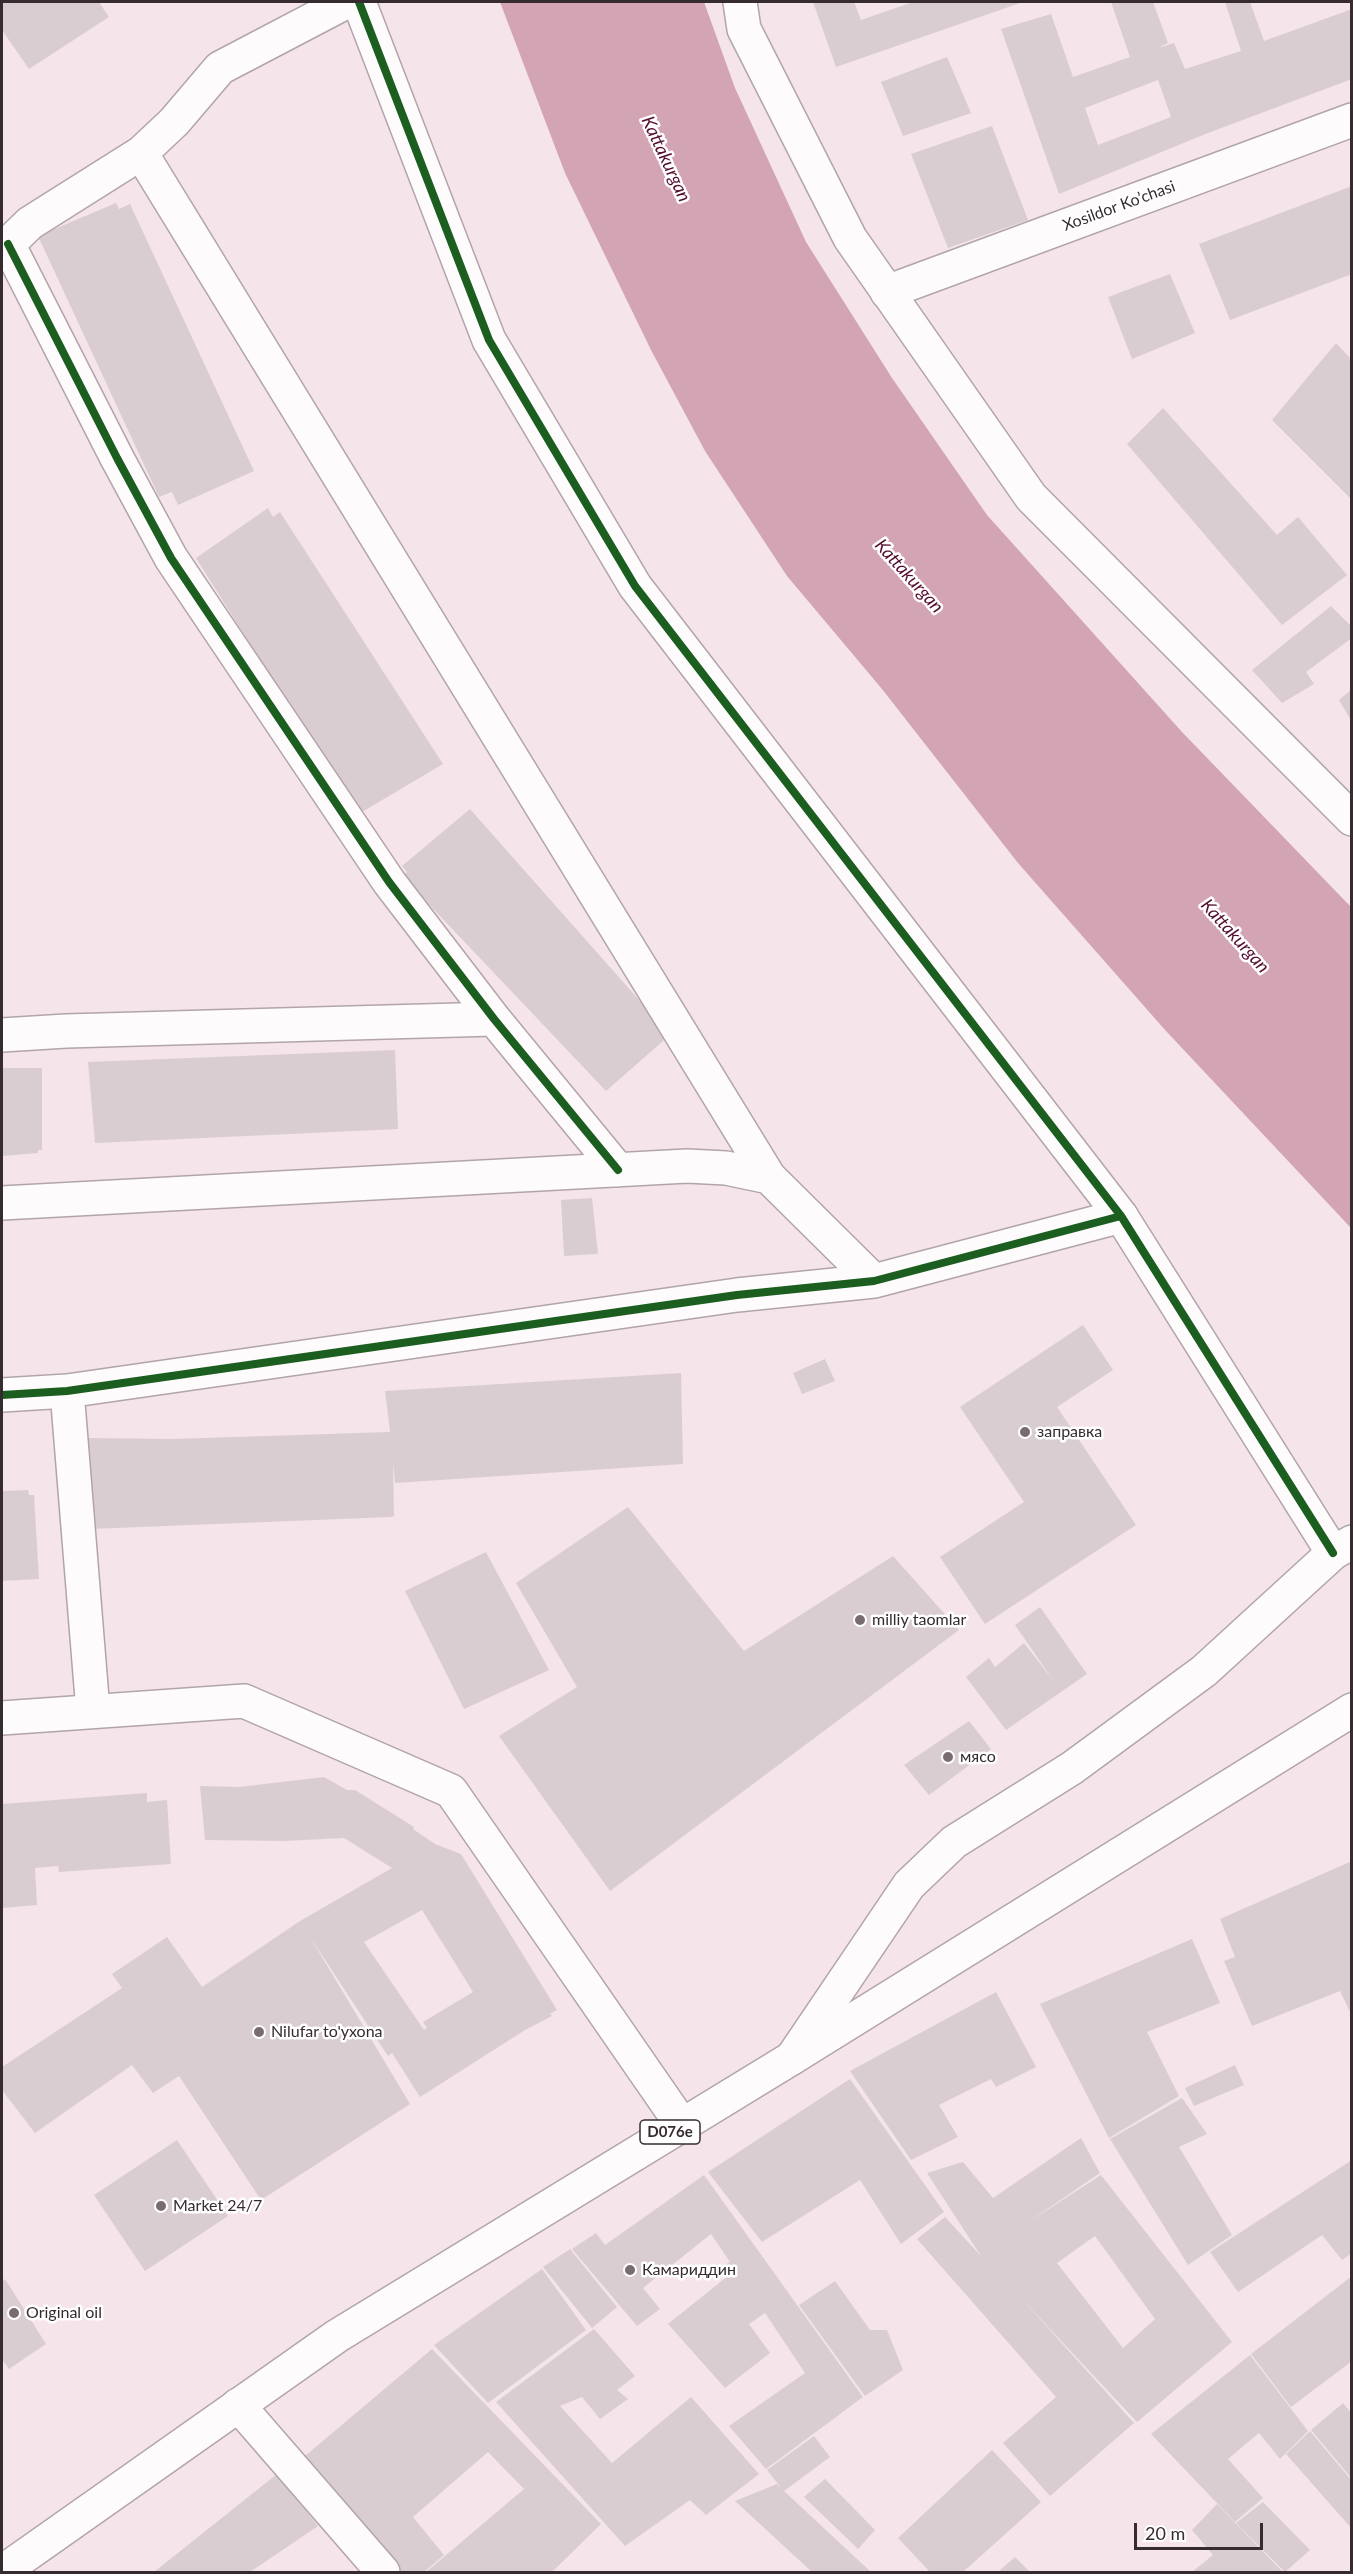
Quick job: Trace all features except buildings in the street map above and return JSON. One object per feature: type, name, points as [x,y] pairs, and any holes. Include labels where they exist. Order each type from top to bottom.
[{"type":"street","points":[[346,2],[220,68],[174,122],[141,153],[30,223],[5,247],[171,558],[389,882],[494,1019],[618,1170]]},
{"type":"street","points":[[359,2],[489,340],[634,586],[1121,1216],[1342,1547],[1204,1671],[1072,1768],[954,1842],[909,1886],[792,2058]]},
{"type":"street","points":[[740,2],[744,29],[850,238],[1031,497],[1352,819]]},
{"type":"street","name":"Xosildor Ko’chasi","points":[[887,292],[1352,120]]},
{"type":"street","points":[[141,153],[769,1177],[874,1281]]},
{"type":"street","points":[[2,1035],[66,1031],[494,1019]]},
{"type":"street","points":[[2,1203],[687,1166],[726,1168],[769,1177]]},
{"type":"street","points":[[2,1395],[67,1390],[737,1295],[874,1281],[1121,1216]]},
{"type":"street","points":[[67,1390],[93,1711]]},
{"type":"street","points":[[2,1718],[244,1701],[451,1791],[682,2125]]},
{"type":"street","name":"D076e","points":[[2,2572],[337,2336],[792,2058],[1352,1710]]},
{"type":"street","points":[[238,2405],[383,2572]]},
{"type":"water","name":"Kattakurgan","points":[[500,2],[704,2],[735,88],[806,242],[892,378],[987,515],[1182,732],[1351,907],[1351,1228],[1166,1031],[1018,863],[882,689],[787,576],[705,451],[651,350],[565,173]]},
{"type":"cycle path","points":[[359,2],[489,340],[635,586],[1121,1216],[1333,1553]]},
{"type":"cycle path","points":[[8,244],[117,458],[171,558],[389,882],[494,1019],[618,1170]]},
{"type":"cycle path","points":[[2,1395],[67,1391],[737,1295],[874,1281],[1121,1216]]},
{"type":"place","name":"заправка","points":[[1025,1432]]},
{"type":"place","name":"milliy taomlar","points":[[860,1620]]},
{"type":"place","name":"мясо","points":[[948,1757]]},
{"type":"place","name":"Nilufar to'yxona","points":[[259,2032]]},
{"type":"place","name":"Market 24/7","points":[[161,2206]]},
{"type":"place","name":"Камариддин","points":[[630,2270]]},
{"type":"place","name":"Original oil","points":[[14,2313]]}]
